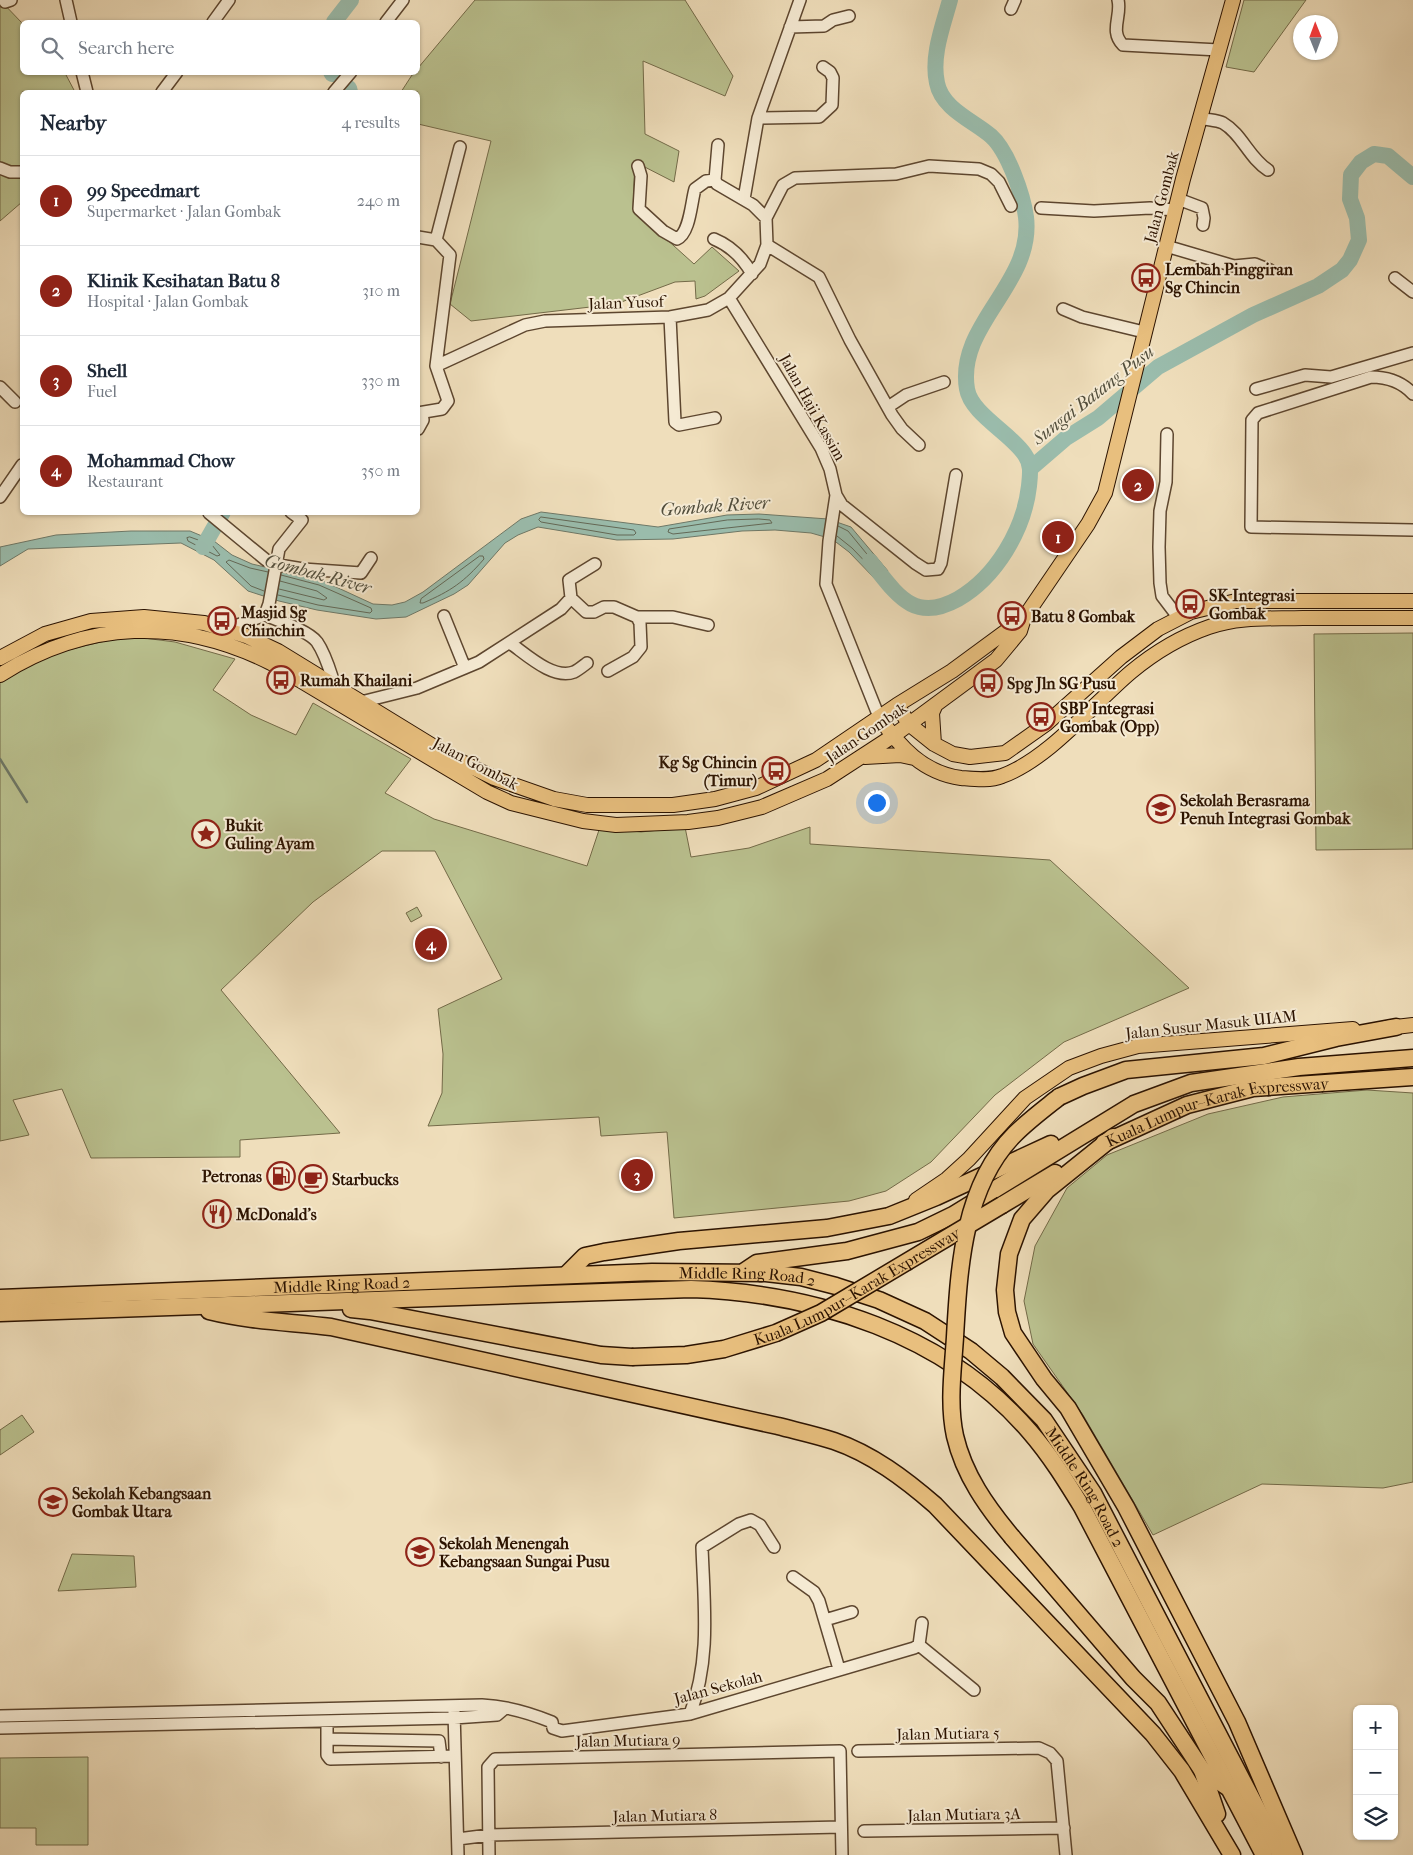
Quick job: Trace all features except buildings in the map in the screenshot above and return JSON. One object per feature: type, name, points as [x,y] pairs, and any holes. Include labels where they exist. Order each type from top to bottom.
[{"type":"highway","points":[[1231,1853],[1202,1770],[1158,1703],[1133,1678],[990,1510],[974,1486],[955,1436],[952,1416],[958,1286],[964,1236],[986,1177],[1014,1135],[1036,1114],[1059,1098],[1082,1086],[1126,1070],[1264,1056],[1336,1038],[1396,1027]]},
{"type":"highway","points":[[1182,1064],[1262,1063],[1413,1056]]},
{"type":"highway","name":"Kuala Lumpur–Karak Expressway","points":[[743,1272],[757,1262],[847,1251],[918,1232],[953,1215],[1134,1104],[1190,1083],[1298,1067],[1413,1056]]},
{"type":"highway","name":"Kuala Lumpur–Karak Expressway","points":[[270,1304],[370,1311],[601,1355],[632,1357],[686,1355],[724,1349],[776,1333],[820,1313],[1113,1137],[1187,1105],[1253,1088],[1413,1077]]},
{"type":"highway","points":[[566,1275],[585,1256],[604,1252],[679,1241],[826,1228],[889,1216],[1012,1163],[1134,1104]]},
{"type":"highway","points":[[1113,1137],[1047,1190],[1022,1219],[1009,1254],[1005,1290],[1009,1319],[1013,1334],[1068,1408],[1126,1507],[1237,1722],[1294,1855]]},
{"type":"highway","name":"Middle Ring Road 2","points":[[0,1298],[566,1275],[743,1272],[801,1277],[879,1300],[925,1322],[971,1351],[1026,1400],[1044,1420],[1093,1493],[1282,1855]]},
{"type":"highway","name":"Middle Ring Road 2","points":[[0,1312],[270,1304],[652,1289],[726,1290],[762,1294],[828,1308],[924,1347],[958,1366],[989,1391],[1030,1431],[1047,1452],[1082,1507],[1264,1855]]},
{"type":"highway","points":[[192,1306],[238,1318],[331,1328],[670,1402],[814,1435],[835,1441],[867,1456],[907,1481],[934,1505],[1153,1734],[1182,1771],[1231,1853]]},
{"type":"highway","points":[[1202,1770],[1229,1788]]},
{"type":"main road","name":"Jalan Gombak","points":[[0,658],[45,634],[91,621],[144,617],[204,623],[227,629],[278,651],[446,754],[494,778],[554,798],[587,805],[686,804],[756,788],[816,760],[896,705],[952,671],[1024,618],[1075,545],[1105,493],[1166,246],[1233,0]]},
{"type":"main road","points":[[896,705],[909,724],[934,744],[952,754],[970,757],[1005,753],[1046,724],[1121,657],[1178,617],[1204,607],[1236,601],[1413,601]]},
{"type":"main road","name":"Jalan Gombak","points":[[0,675],[33,656],[88,636],[115,631],[148,630],[201,636],[241,648],[271,663],[487,792],[511,803],[548,814],[616,825],[688,822],[718,818],[762,807],[827,779],[892,736],[996,660],[1020,632],[1024,618]]},
{"type":"main road","points":[[879,717],[892,736],[914,758],[940,774],[976,780],[1000,777],[1032,761],[1133,671],[1169,644],[1210,626],[1251,619],[1413,618]]},
{"type":"main road","points":[[934,744],[932,713],[936,704]]},
{"type":"main road","points":[[861,757],[892,754],[914,758]]},
{"type":"main road","name":"Jalan Susur Masuk UIAM","points":[[889,1216],[925,1195],[947,1179],[1025,1098],[1068,1068],[1138,1046],[1413,1025]]},
{"type":"street","points":[[66,0],[70,20]]},
{"type":"street","points":[[214,20],[229,0]]},
{"type":"street","points":[[388,20],[403,0]]},
{"type":"street","points":[[744,199],[758,118],[800,0]]},
{"type":"street","points":[[1118,0],[1120,7],[1115,29],[1117,39],[1123,45],[1219,50]]},
{"type":"street","points":[[790,27],[824,26],[834,20],[849,16]]},
{"type":"street","points":[[758,118],[819,117],[826,112],[832,105],[833,78],[830,72],[823,67]]},
{"type":"street","points":[[83,75],[86,90]]},
{"type":"street","points":[[164,90],[175,75]]},
{"type":"street","points":[[336,90],[348,75]]},
{"type":"street","points":[[1200,118],[1222,122],[1230,128],[1258,164],[1268,170]]},
{"type":"street","points":[[718,145],[715,180],[717,184],[727,192],[744,199],[766,218]]},
{"type":"street","points":[[436,240],[460,147]]},
{"type":"street","points":[[638,166],[641,176],[639,209],[663,231],[677,239],[682,237],[687,227],[695,189],[706,181],[715,180]]},
{"type":"street","name":"Jalan Yusof","points":[[436,366],[525,326],[545,321],[670,317],[708,310],[729,298],[760,264],[767,246],[766,218],[783,185],[795,178],[896,174],[929,166],[978,169],[992,174],[999,182],[1011,206]]},
{"type":"street","points":[[0,168],[10,172],[20,172]]},
{"type":"street","points":[[1041,208],[1094,210],[1177,205],[1202,208],[1203,225]]},
{"type":"street","points":[[420,237],[436,240],[450,255],[436,366],[447,396],[447,405],[442,409],[420,413]]},
{"type":"street","points":[[714,239],[725,243],[737,253],[752,274]]},
{"type":"street","points":[[767,246],[819,277],[850,340],[888,407],[902,429],[919,445]]},
{"type":"street","points":[[1166,246],[1234,266],[1255,264],[1270,270]]},
{"type":"street","points":[[1395,278],[1413,292]]},
{"type":"street","name":"Jalan Haji Kassim","points":[[729,298],[821,448],[830,469],[836,495],[842,505],[926,570],[933,571],[938,569],[941,563],[956,475]]},
{"type":"street","points":[[1063,309],[1082,317],[1144,332]]},
{"type":"street","points":[[670,317],[675,422],[679,424],[715,418]]},
{"type":"street","points":[[1256,389],[1305,376],[1331,377],[1413,353]]},
{"type":"street","points":[[1413,394],[1386,377],[1371,377],[1258,413],[1252,420],[1251,527],[1413,530]]},
{"type":"street","points":[[888,407],[906,395],[944,382]]},
{"type":"street","points":[[0,387],[15,402]]},
{"type":"street","points":[[1167,434],[1166,482],[1160,511],[1160,583],[1162,596],[1178,617]]},
{"type":"street","points":[[0,497],[20,468]]},
{"type":"street","points":[[836,495],[829,541],[826,584],[879,717]]},
{"type":"street","points":[[213,515],[256,553],[276,564],[303,569],[361,573],[371,558]]},
{"type":"street","points":[[227,629],[264,615],[269,604],[279,549],[302,520],[295,515]]},
{"type":"street","points":[[595,564],[568,580],[571,598],[586,612],[614,607],[636,617],[673,616],[708,625]]},
{"type":"street","points":[[361,702],[417,688],[465,668],[510,643],[541,620],[561,609],[571,598]]},
{"type":"street","points":[[264,615],[316,641],[328,663],[335,686]]},
{"type":"street","points":[[444,616],[465,668]]},
{"type":"street","points":[[608,671],[633,657],[641,647],[640,623],[636,617]]},
{"type":"street","points":[[510,643],[549,669],[559,673],[573,672],[587,663]]},
{"type":"street","points":[[690,1714],[703,1671],[705,1638],[702,1547],[739,1524],[752,1520],[760,1525],[774,1546]]},
{"type":"street","points":[[792,1577],[814,1592],[820,1601],[839,1669]]},
{"type":"street","points":[[824,1620],[852,1612]]},
{"type":"street","points":[[922,1623],[920,1645],[974,1690]]},
{"type":"street","name":"Jalan Sekolah","points":[[0,1716],[454,1705],[498,1706],[504,1710],[524,1711],[552,1722],[553,1728],[562,1731],[690,1714],[920,1645]]},
{"type":"street","points":[[454,1705],[458,1855]]},
{"type":"street","points":[[258,1710],[258,1722]]},
{"type":"street","points":[[0,1728],[454,1718],[497,1715],[504,1710]]},
{"type":"street","points":[[327,1721],[328,1755],[330,1759],[455,1756]]},
{"type":"street","points":[[327,1739],[439,1741],[440,1757]]},
{"type":"street","name":"Jalan Mutiara 5","points":[[858,1751],[1039,1748],[1050,1753],[1057,1761],[1064,1828]]},
{"type":"street","name":"Jalan Mutiara 9","points":[[489,1855],[488,1767],[495,1760],[840,1751],[841,1828]]},
{"type":"street","points":[[841,1828],[842,1855]]},
{"type":"street","name":"Jalan Mutiara 8","points":[[458,1835],[841,1828]]},
{"type":"street","points":[[1064,1828],[1066,1855]]},
{"type":"street","name":"Jalan Mutiara 3A","points":[[864,1832],[1064,1828]]},
{"type":"green space","points":[[0,0],[20,21],[20,75],[66,75],[74,90],[20,90],[20,204],[0,221]]},
{"type":"green space","points":[[475,0],[685,0],[733,76],[725,96],[643,61],[645,134],[679,151],[674,182],[635,162],[633,209],[694,264],[712,247],[739,271],[705,296],[696,299],[695,281],[675,282],[616,304],[471,321],[450,304],[491,141],[420,124],[420,90],[402,90],[412,75],[420,75],[420,66]]},
{"type":"green space","points":[[1244,0],[1306,0],[1295,15],[1293,15],[1293,18],[1254,72],[1226,67]]},
{"type":"green space","points":[[1413,633],[1413,849],[1316,850],[1314,634]]},
{"type":"green space","points":[[128,636],[175,642],[235,659],[213,690],[251,715],[296,735],[313,703],[411,759],[385,793],[434,819],[587,866],[600,827],[641,832],[685,827],[691,857],[749,848],[810,827],[810,844],[1050,860],[1189,988],[1064,1042],[995,1095],[931,1162],[886,1191],[849,1201],[674,1218],[667,1132],[601,1136],[599,1117],[428,1126],[442,1093],[443,1054],[438,1009],[502,979],[435,851],[382,851],[313,902],[221,990],[340,1133],[240,1140],[240,1157],[91,1158],[62,1089],[13,1100],[29,1135],[0,1141],[0,682],[27,665],[43,658],[78,647]]},
{"type":"green space","points":[[417,907],[422,916],[411,922],[406,913]]},
{"type":"green space","points":[[1367,1090],[1413,1093],[1413,1482],[1383,1488],[1262,1484],[1153,1535],[1083,1415],[1033,1344],[1024,1301],[1035,1246],[1067,1188],[1107,1155],[1208,1114],[1283,1097]]},
{"type":"green space","points":[[22,1415],[34,1432],[0,1455],[0,1430]]},
{"type":"green space","points":[[72,1554],[134,1556],[136,1587],[58,1591]]},
{"type":"green space","points":[[88,1757],[88,1845],[36,1845],[36,1828],[0,1828],[0,1758]]},
{"type":"water","name":"Gombak River","points":[[541,512],[658,527],[727,515],[759,514],[828,519],[851,527],[888,571],[879,583],[849,552],[832,539],[811,533],[775,530],[742,531],[673,539],[617,540],[538,527],[518,535],[505,543],[468,585],[454,594],[406,617],[376,619],[317,610],[248,591],[214,560],[181,543],[28,549],[0,566],[0,547],[56,535],[131,531],[190,531],[214,541],[232,555],[252,564],[321,580],[373,604],[392,605],[405,602],[423,592],[521,519]]},
{"type":"waterway","points":[[336,20],[351,0]]},
{"type":"waterway","name":"Gombak River","points":[[870,561],[897,594],[917,606],[929,608],[942,606],[958,599],[972,590],[996,565],[1006,551],[1021,519],[1029,486],[1030,466],[1025,455],[1011,439],[976,407],[967,389],[967,366],[973,344],[1019,263],[1025,241],[1026,217],[1022,197],[1014,174],[997,143],[984,130],[952,107],[940,92],[936,73],[937,52],[950,0]]},
{"type":"waterway","name":"Sungai Batang Pusu","points":[[1030,469],[1066,438],[1098,418],[1158,367],[1253,315],[1318,286],[1342,270],[1350,260],[1359,240],[1357,218],[1350,199],[1351,175],[1361,162],[1374,154],[1388,156],[1413,177]]},
{"type":"waterway","points":[[203,547],[221,515]]},
{"type":"waterway","points":[[0,759],[27,802]]},
{"type":"place","name":"Lembah Pinggiran Sg Chincin","points":[[1146,278]]},
{"type":"place","name":"Klinik Kesihatan Batu 8","points":[[1138,485]]},
{"type":"place","name":"99 Speedmart","points":[[1058,537]]},
{"type":"place","name":"SK Integrasi Gombak","points":[[1190,604]]},
{"type":"place","name":"Batu 8 Gombak","points":[[1012,616]]},
{"type":"place","name":"Masjid Sg Chinchin","points":[[222,621]]},
{"type":"place","name":"Rumah Khailani","points":[[281,680]]},
{"type":"place","name":"Spg Jln SG Pusu","points":[[988,683]]},
{"type":"place","name":"SBP Integrasi Gombak (Opp)","points":[[1041,717]]},
{"type":"place","name":"Kg Sg Chincin (Timur)","points":[[776,771]]},
{"type":"place","name":"Sekolah Berasrama Penuh Integrasi Gombak","points":[[1161,809]]},
{"type":"place","name":"Bukit Guling Ayam","points":[[206,834]]},
{"type":"place","name":"Mohammad Chow","points":[[431,944]]},
{"type":"place","name":"Shell","points":[[637,1175]]},
{"type":"place","name":"Petronas","points":[[281,1176]]},
{"type":"place","name":"Starbucks","points":[[313,1179]]},
{"type":"place","name":"McDonald's","points":[[217,1214]]},
{"type":"place","name":"Sekolah Kebangsaan Gombak Utara","points":[[53,1502]]},
{"type":"place","name":"Sekolah Menengah Kebangsaan Sungai Pusu","points":[[420,1552]]}]
